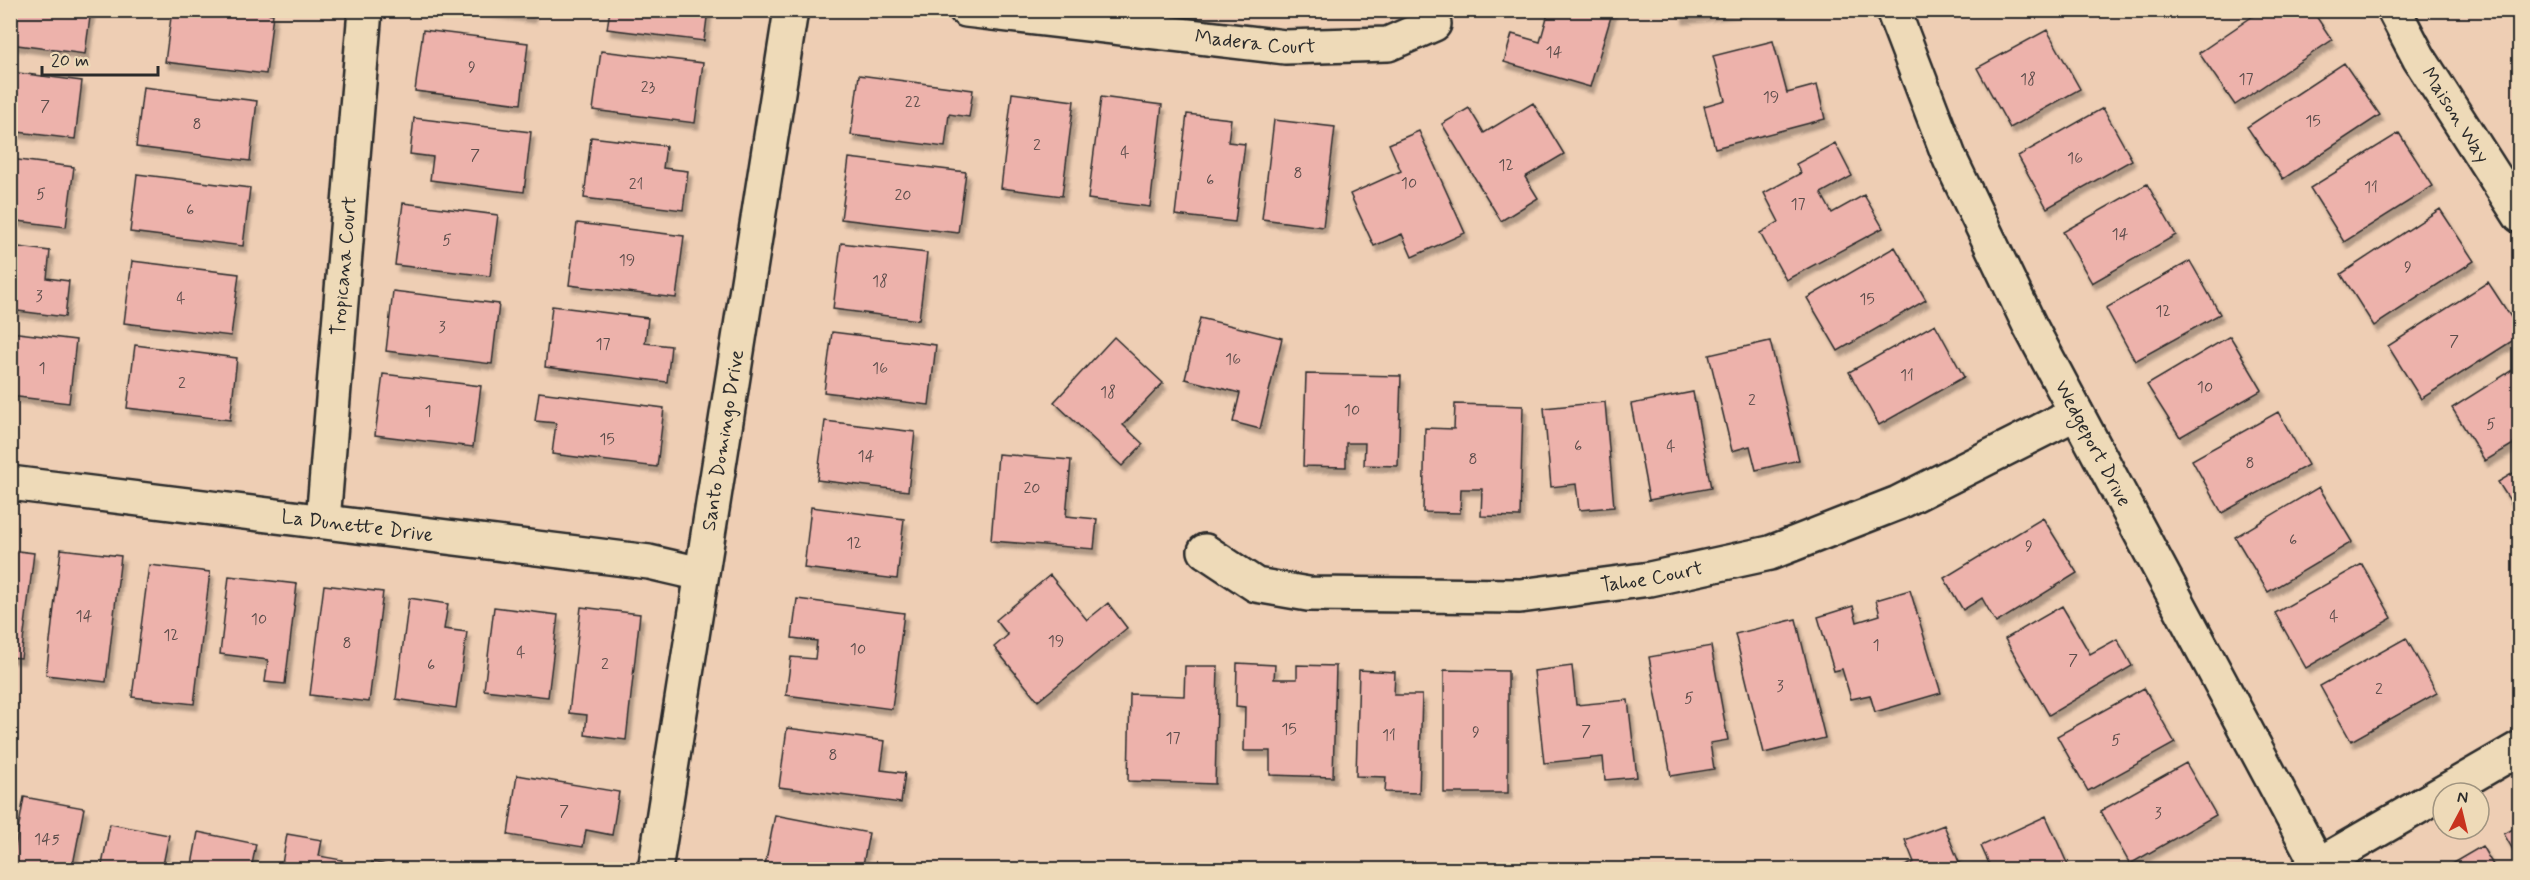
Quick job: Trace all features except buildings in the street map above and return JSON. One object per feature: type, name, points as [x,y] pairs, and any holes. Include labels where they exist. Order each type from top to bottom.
[{"type":"street","name":"Tropicana Court","points":[[323,521],[365,10]]},
{"type":"street","name":"Santo Domingo Drive","points":[[655,870],[791,10]]},
{"type":"street","name":"Madera Court","points":[[966,10],[1285,47],[1388,44],[1434,24]]},
{"type":"street","name":"Wedgeport Drive","points":[[1893,10],[1950,159],[2030,326],[2314,867]]},
{"type":"street","name":"Maison Way","points":[[2394,10],[2419,58],[2520,216]]},
{"type":"street","name":"Tahoe Court","points":[[1206,551],[1256,585],[1308,594],[1520,596],[1650,579],[1770,553],[1898,502],[2076,413]]},
{"type":"street","name":"La Dunette Drive","points":[[10,483],[649,562],[701,574]]},
{"type":"street","points":[[2314,867],[2520,748]]}]
